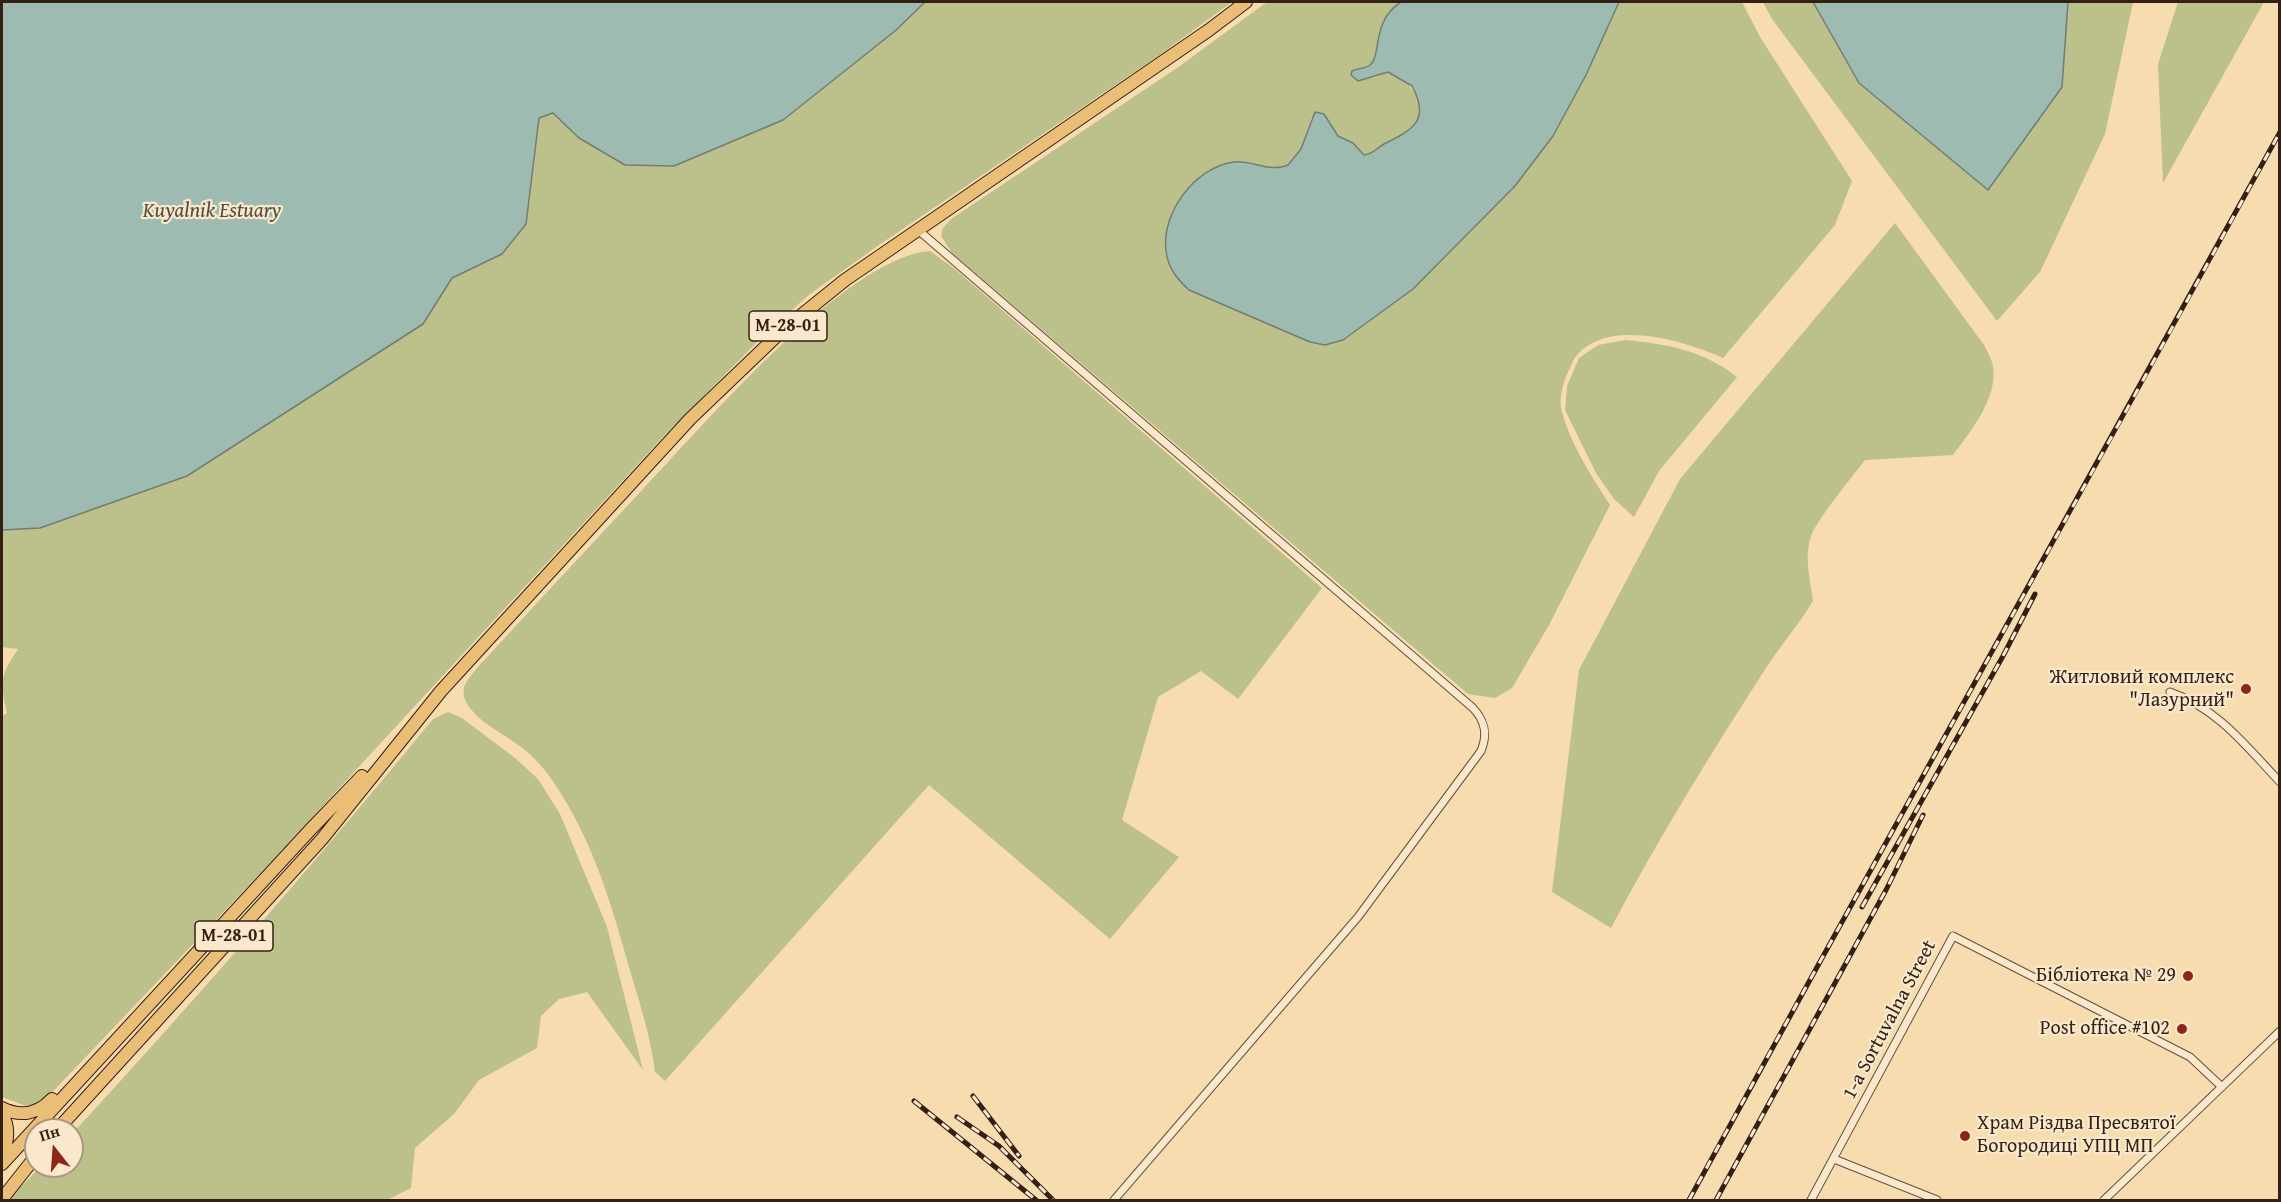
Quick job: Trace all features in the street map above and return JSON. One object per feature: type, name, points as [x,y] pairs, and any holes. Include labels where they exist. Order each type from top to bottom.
[{"type":"highway","name":"М-28-01","points":[[2,1164],[311,829],[403,735],[712,398],[783,330],[845,280],[1209,30],[1246,2]]},
{"type":"highway","name":"М-28-01","points":[[68,1118],[322,838],[403,735]]},
{"type":"highway","points":[[2,1108],[23,1113],[35,1112],[45,1107],[135,1011],[168,985]]},
{"type":"highway","points":[[2,1114],[7,1130],[7,1142],[2,1152]]},
{"type":"highway","points":[[2,1189],[24,1166]]},
{"type":"highway","points":[[2,1199],[24,1170]]},
{"type":"street","points":[[917,229],[1473,708],[1483,722],[1485,733],[1480,751],[1358,917],[1114,1200]]},
{"type":"street","points":[[2169,692],[2193,700],[2223,721],[2280,782]]},
{"type":"street","name":"1-a Sortuvalna Street","points":[[1811,1200],[1953,936],[2190,1057],[2222,1087]]},
{"type":"street","points":[[2104,1200],[2280,1031]]},
{"type":"street","points":[[1834,1159],[1937,1200]]},
{"type":"green space","points":[[925,2],[1232,2],[1161,54],[879,245],[810,294],[767,332],[661,439],[272,861],[43,1102],[26,1106],[2,1097],[2,716],[7,713],[3,679],[18,649],[2,647],[2,530],[40,528],[423,324],[452,278],[502,254],[526,224],[538,118],[553,113],[579,138],[783,120],[895,31]]},
{"type":"green space","points":[[1267,2],[1401,2],[1386,18],[1373,61],[1370,65],[1356,69],[1373,78],[1388,72],[1396,76],[1411,88],[1420,103],[1421,112],[1412,129],[1364,155],[1353,143],[1338,136],[1329,121],[1312,117],[1301,149],[1288,165],[1271,169],[1250,163],[1177,204],[1169,229],[1166,250],[1172,270],[1189,290],[1310,342],[1343,340],[1413,289],[1515,186],[1619,2],[1742,2],[1760,37],[1852,181],[1835,225],[1723,358],[1689,345],[1648,336],[1627,335],[1608,337],[1590,344],[1576,356],[1563,387],[1562,412],[1576,449],[1610,505],[1549,625],[1512,688],[1495,698],[1468,694],[952,253],[941,236],[943,228],[951,219],[1177,68]]},
{"type":"green space","points":[[1763,2],[1813,2],[1859,83],[2062,87],[2068,2],[2133,2],[2105,134],[2040,272],[1997,321],[1772,19]]},
{"type":"green space","points":[[2178,2],[2264,2],[2163,183],[2158,64]]},
{"type":"green space","points":[[1895,223],[1988,352],[1993,379],[1987,402],[1953,455],[1865,460],[1828,509],[1815,528],[1809,544],[1808,568],[1813,601],[1766,668],[1705,764],[1611,928],[1552,892],[1579,670],[1680,479]]},
{"type":"green space","points":[[930,251],[956,270],[1322,588],[1238,699],[1201,671],[1158,697],[1122,820],[1179,857],[1110,939],[929,785],[665,1081],[655,1072],[645,1023],[616,923],[600,874],[579,826],[542,767],[514,742],[475,714],[464,697],[464,687],[477,668],[539,600],[738,387],[778,348],[818,312],[858,282],[896,261]]},
{"type":"green space","points":[[1625,340],[1670,346],[1698,354],[1737,377],[1659,471],[1634,517],[1614,499],[1596,473],[1565,410],[1567,386],[1579,358],[1598,345]]},
{"type":"green space","points":[[448,712],[462,718],[515,758],[538,779],[560,814],[607,927],[643,1070],[587,992],[559,999],[541,1016],[537,1048],[479,1080],[454,1114],[415,1148],[411,1188],[387,1200],[8,1200],[29,1178],[84,1178],[84,1121],[256,929],[433,719]]},
{"type":"water","name":"Kuyalnik Estuary","points":[[2,2],[925,2],[895,31],[783,120],[674,166],[625,165],[579,138],[553,113],[539,118],[526,224],[502,254],[452,278],[423,324],[187,476],[40,528],[2,530]]},
{"type":"water","points":[[1401,2],[1619,2],[1586,75],[1553,136],[1515,186],[1413,289],[1343,340],[1325,345],[1310,342],[1189,290],[1171,268],[1166,251],[1166,236],[1175,207],[1194,182],[1206,173],[1234,162],[1274,168],[1288,165],[1301,149],[1315,112],[1324,114],[1338,136],[1353,143],[1364,155],[1403,134],[1416,123],[1420,108],[1412,86],[1388,72],[1358,81],[1351,75],[1352,71],[1370,65],[1374,60],[1385,18]]},
{"type":"water","points":[[1813,2],[2068,2],[2062,87],[1988,190],[1859,83]]},
{"type":"railway","points":[[1689,1200],[2280,132]]},
{"type":"railway","points":[[1862,907],[2003,656],[2035,594]]},
{"type":"railway","points":[[1716,1200],[1886,890],[1923,815]]},
{"type":"railway","points":[[973,1096],[1019,1156]]},
{"type":"railway","points":[[914,1101],[1036,1200]]},
{"type":"railway","points":[[957,1117],[999,1146],[1053,1200]]},
{"type":"place","name":"Житловий комплекс \"Лазурний\"","points":[[2246,689]]},
{"type":"place","name":"Бібліотека № 29","points":[[2188,976]]},
{"type":"place","name":"Post office #102","points":[[2182,1029]]},
{"type":"place","name":"Храм Різдва Пресвятої Богородиці УПЦ МП","points":[[1965,1136]]}]
